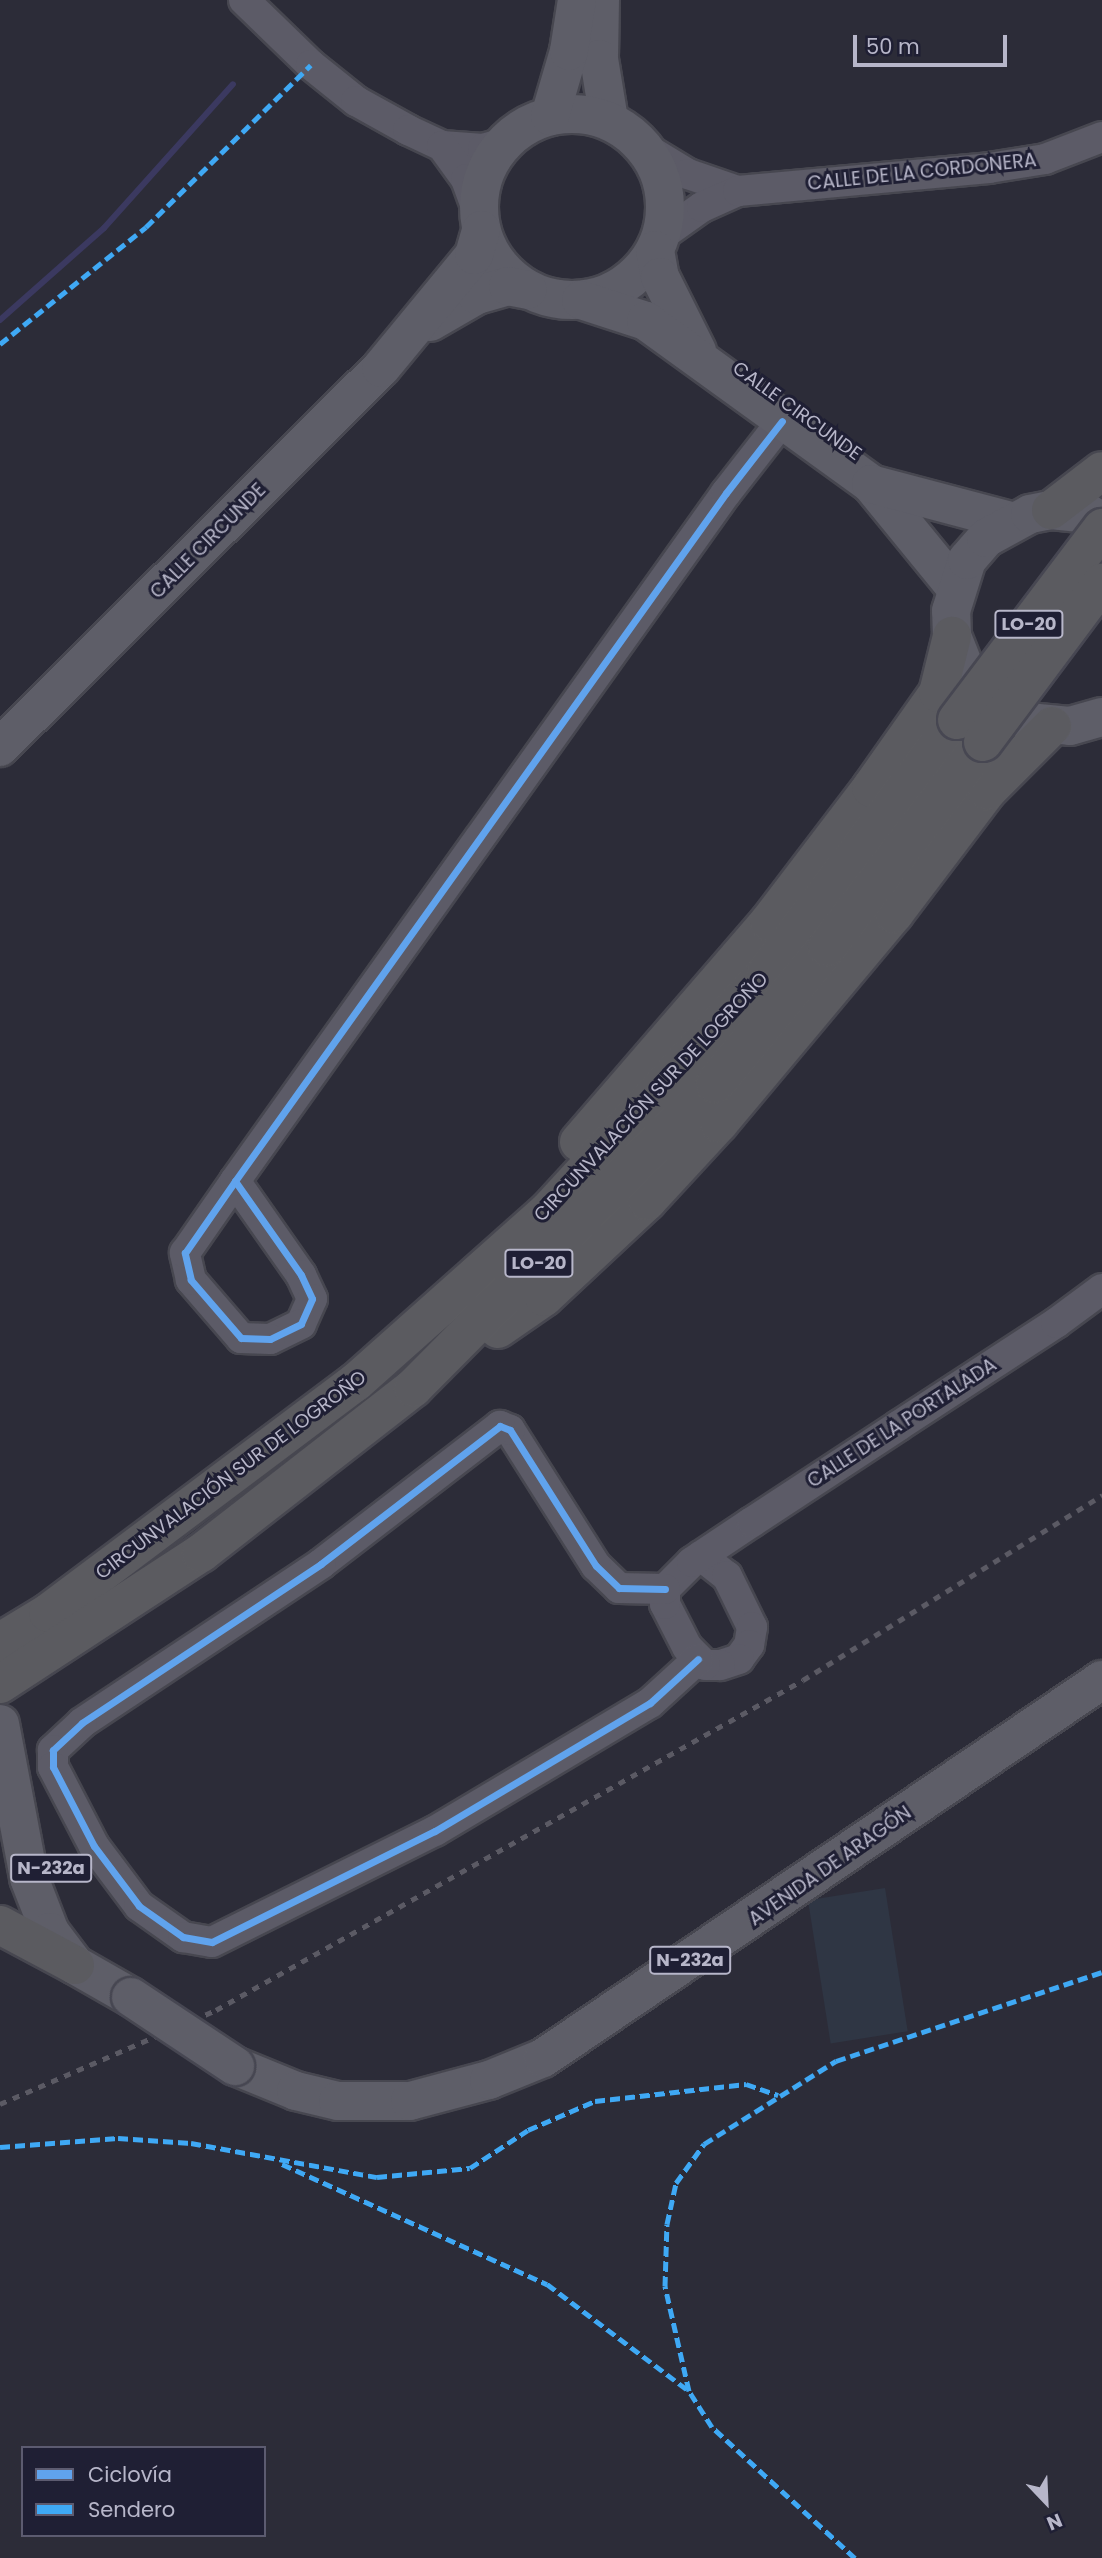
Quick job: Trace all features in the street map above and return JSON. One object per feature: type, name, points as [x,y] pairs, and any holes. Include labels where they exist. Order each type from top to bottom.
[{"type":"highway","points":[[1051,510],[1102,471]]},
{"type":"highway","name":"CIRCUNVALACIÓN SUR DE LOGROÑO","points":[[0,1684],[201,1553],[413,1388],[715,1084],[827,947],[970,731],[1096,521]]},
{"type":"highway","name":"CIRCUNVALACIÓN SUR DE LOGROÑO","points":[[0,1642],[48,1613],[356,1382],[455,1297],[610,1146],[766,973],[970,731],[1102,583]]},
{"type":"highway","points":[[285,1433],[528,1200],[769,922],[937,693],[952,635]]},
{"type":"highway","points":[[413,1388],[544,1297],[647,1201],[793,1038],[1040,724]]},
{"type":"highway","points":[[0,1925],[75,1965]]},
{"type":"main road","points":[[550,116],[569,51],[577,0]]},
{"type":"main road","points":[[600,0],[599,59],[609,120]]},
{"type":"main road","points":[[580,114],[609,120],[642,146],[655,162],[665,192],[658,243],[631,280],[607,294],[581,300],[553,299],[528,290],[507,274],[491,254],[480,222],[485,176],[503,143],[525,127],[550,116],[580,114]]},
{"type":"main road","name":"CALLE CIRCUNDE","points":[[0,747],[413,332],[474,255],[480,222]]},
{"type":"main road","name":"CALLE CIRCUNDE","points":[[658,243],[660,276],[704,362]]},
{"type":"main road","name":"CALLE CIRCUNDE","points":[[413,332],[477,295],[508,286],[528,290]]},
{"type":"main road","name":"CALLE CIRCUNDE","points":[[581,300],[646,321],[872,484],[955,587]]},
{"type":"main road","name":"CALLE CIRCUNDE","points":[[872,484],[1011,521]]},
{"type":"main road","points":[[968,676],[952,635],[955,587],[974,553],[1011,521],[1051,510],[1096,521]]},
{"type":"main road","points":[[1040,724],[1102,717]]},
{"type":"main road","name":"AVENIDA DE ARAGÓN","points":[[131,1997],[76,1933],[23,1777],[0,1724],[29,1878],[50,1932],[75,1965],[131,1997],[235,2066],[296,2091],[338,2101],[410,2101],[489,2080],[543,2058],[1102,1680]]},
{"type":"street","points":[[244,0],[356,101],[442,146],[483,149],[503,143]]},
{"type":"street","name":"CALLE DE LA CORDONERA","points":[[658,243],[702,207],[738,191],[989,168],[1045,159],[1102,137]]},
{"type":"street","points":[[442,146],[466,179],[480,222]]},
{"type":"street","name":"CALLE DE LA CORDONERA","points":[[642,146],[688,174],[738,191]]},
{"type":"street","points":[[235,1181],[301,1275],[313,1299],[301,1324],[270,1339],[241,1338],[191,1280],[185,1253],[235,1181],[782,421]]},
{"type":"street","name":"CALLE DE LA PORTALADA","points":[[665,1589],[701,1556],[1102,1289]]},
{"type":"street","points":[[23,1777],[37,1760],[52,1753],[82,1723],[321,1564],[500,1426],[510,1430],[596,1566],[620,1588],[665,1589],[673,1626],[705,1665],[720,1665],[739,1658],[749,1645],[752,1627],[727,1576],[701,1556]]},
{"type":"street","points":[[52,1753],[53,1767],[94,1846],[139,1906],[183,1937],[212,1942],[435,1831],[650,1703],[698,1659]]},
{"type":"shaded area","points":[[885,1888],[908,2031],[831,2043],[808,1900]]},
{"type":"waterway","points":[[0,320],[104,228],[233,84]]},
{"type":"railway","points":[[0,2104],[216,2010],[803,1680],[1102,1495]]},
{"type":"marked path","points":[[0,344],[146,227],[311,65]]},
{"type":"marked path","points":[[855,2558],[712,2427],[689,2391],[665,2286],[667,2224],[676,2183],[704,2144],[836,2061],[1102,1972]]},
{"type":"marked path","points":[[0,2147],[118,2138],[191,2143],[377,2177],[470,2168],[528,2130],[595,2101],[746,2084],[778,2095]]},
{"type":"marked path","points":[[282,2164],[547,2284],[689,2391]]},
{"type":"cycle path","points":[[235,1181],[301,1275],[312,1299],[301,1324],[270,1339],[241,1338],[191,1280],[185,1253],[235,1181],[726,493],[782,421]]},
{"type":"cycle path","points":[[665,1589],[619,1588],[596,1566],[510,1430],[500,1426],[321,1564],[82,1723],[53,1750],[53,1767],[94,1846],[139,1906],[183,1937],[212,1942],[435,1831],[650,1703],[698,1659]]}]
